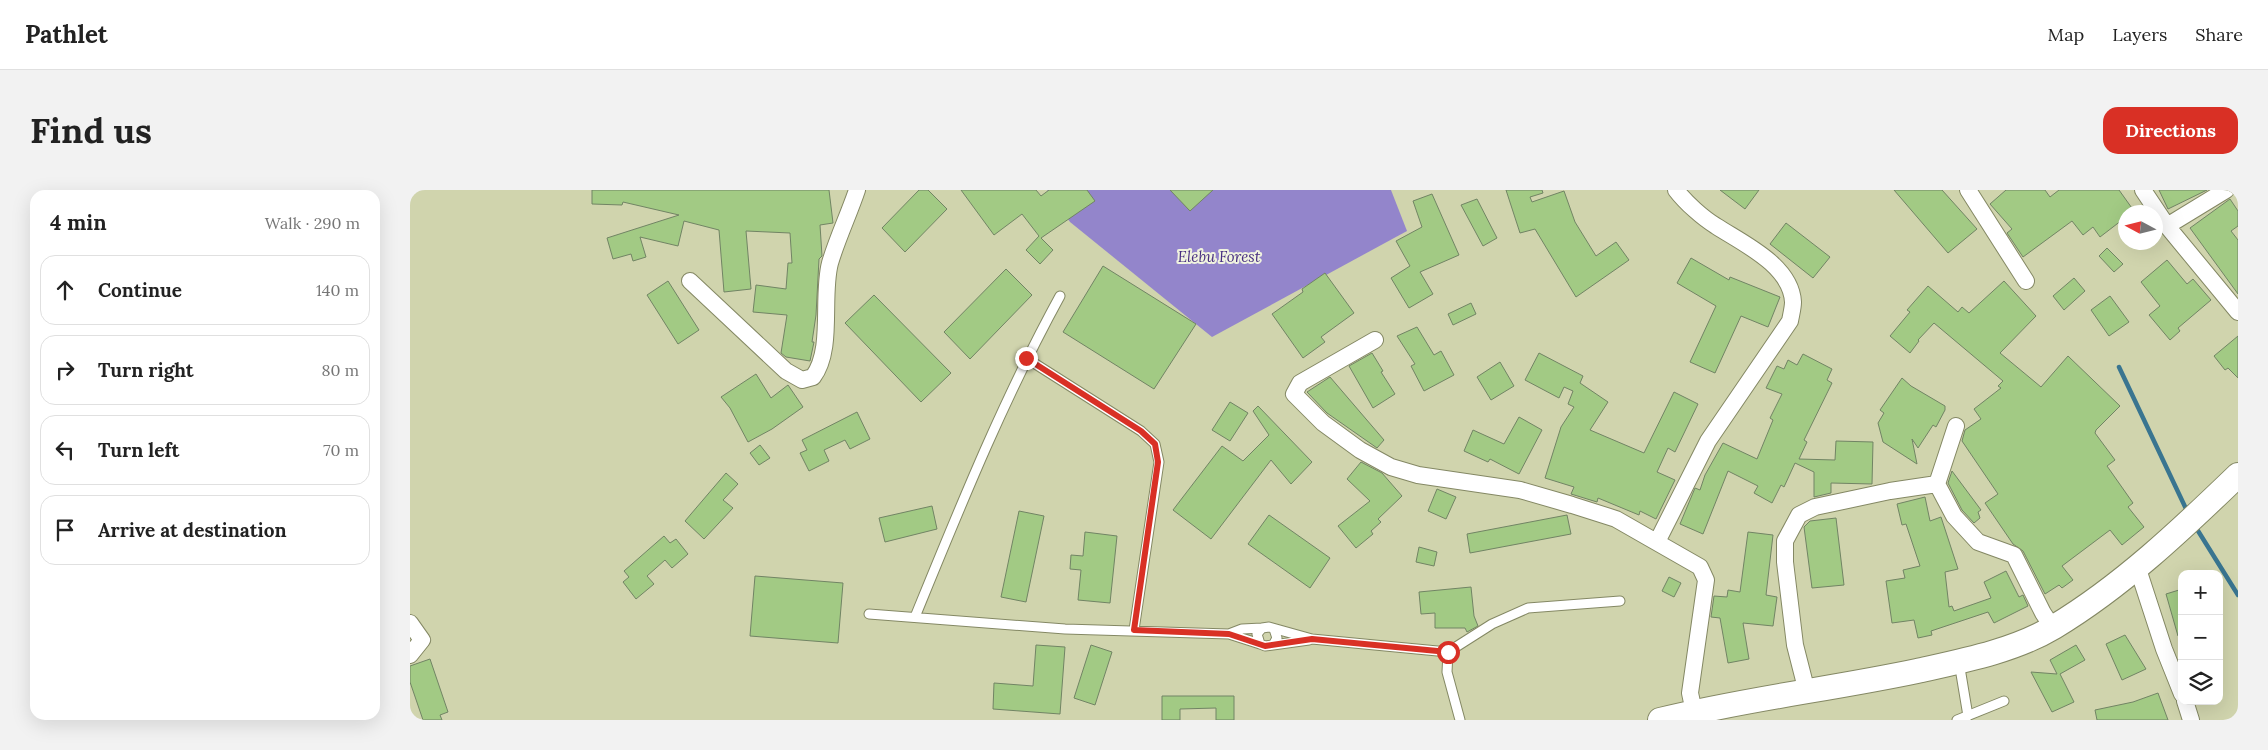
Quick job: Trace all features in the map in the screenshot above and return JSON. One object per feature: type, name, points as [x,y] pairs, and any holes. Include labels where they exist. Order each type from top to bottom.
[{"type":"main road","points":[[1660,720],[1709,713],[1959,662],[2012,646],[2053,628],[2111,588],[2192,520],[2238,476]]},
{"type":"street","points":[[690,281],[786,371],[802,380],[813,377],[819,369],[825,337],[825,308],[830,264],[857,190]]},
{"type":"street","points":[[1657,542],[1708,441],[1790,321],[1793,301],[1788,285],[1775,268],[1754,248],[1714,225],[1676,190]]},
{"type":"street","points":[[1968,190],[2026,281]]},
{"type":"street","points":[[2143,190],[2167,226],[2238,312]]},
{"type":"street","points":[[2167,226],[2226,190]]},
{"type":"street","points":[[1374,340],[1300,382],[1294,394],[1323,422],[1360,450],[1391,467],[1418,475],[1520,490],[1616,519],[1700,567],[1706,580],[1690,693],[1709,713]]},
{"type":"street","points":[[1956,426],[1937,484],[1954,516],[1978,542],[2014,555],[2043,613],[2053,628]]},
{"type":"street","points":[[1807,692],[1795,645],[1785,562],[1785,541],[1799,515],[1815,507],[1937,484]]},
{"type":"street","points":[[2137,566],[2164,649],[2178,684]]},
{"type":"street","points":[[410,623],[422,640],[410,655]]},
{"type":"street","points":[[2186,705],[2191,720]]},
{"type":"lane","points":[[915,618],[977,465],[1026,358],[1060,296]]},
{"type":"lane","points":[[1026,358],[1141,431],[1155,444],[1158,462],[1134,630]]},
{"type":"lane","points":[[1229,634],[1242,629],[1269,626],[1312,639],[1448,652],[1492,624],[1528,608],[1620,601]]},
{"type":"lane","points":[[869,614],[1065,629],[1229,634],[1265,646],[1312,639]]},
{"type":"lane","points":[[1260,644],[1257,634],[1262,628]]},
{"type":"lane","points":[[1273,645],[1277,638],[1274,629]]},
{"type":"lane","points":[[1448,652],[1447,672],[1460,720]]},
{"type":"lane","points":[[1959,662],[1968,716]]},
{"type":"lane","points":[[1957,720],[2004,701]]},
{"type":"green space","name":"Elebu Forest","points":[[1047,190],[1391,190],[1407,231],[1212,337],[1070,222]]},
{"type":"building","points":[[592,190],[829,190],[833,223],[820,225],[822,256],[819,259],[816,315],[812,342],[814,342],[810,361],[786,357],[781,353],[787,315],[753,312],[756,285],[786,289],[788,263],[792,263],[790,233],[746,231],[751,289],[724,292],[719,230],[684,221],[678,246],[640,237],[646,257],[633,261],[631,254],[613,259],[607,238],[679,215],[623,202],[622,205],[592,204]]},
{"type":"building","points":[[919,190],[928,190],[947,209],[905,252],[882,228]]},
{"type":"building","points":[[961,190],[1036,190],[1041,196],[1049,190],[1087,190],[1095,201],[1041,238],[1053,250],[1040,264],[1026,250],[1039,236],[1022,214],[994,235]]},
{"type":"building","points":[[1170,190],[1213,190],[1190,211]]},
{"type":"building","points":[[1506,190],[1542,190],[1543,193],[1530,197],[1532,202],[1564,191],[1575,222],[1596,256],[1616,242],[1629,260],[1576,297],[1535,229],[1520,233]]},
{"type":"building","points":[[1720,190],[1759,190],[1745,209]]},
{"type":"building","points":[[1894,190],[1942,190],[1977,229],[1948,253]]},
{"type":"building","points":[[2006,190],[2045,190],[2050,197],[2059,190],[2119,190],[2130,205],[2118,205],[2118,223],[2100,237],[2093,227],[2083,235],[2072,221],[2023,257],[2007,233],[2012,229],[1990,204]]},
{"type":"building","points":[[2159,190],[2207,190],[2168,209]]},
{"type":"building","points":[[1432,194],[1459,255],[1420,272],[1433,294],[1409,308],[1391,278],[1410,266],[1396,241],[1422,227],[1413,201]]},
{"type":"building","points":[[1477,199],[1497,238],[1483,246],[1461,205]]},
{"type":"building","points":[[2230,199],[2238,211],[2238,226],[2231,231],[2238,240],[2238,294],[2190,228]]},
{"type":"building","points":[[1786,223],[1830,257],[1813,278],[1770,244]]},
{"type":"building","points":[[2107,248],[2123,264],[2114,272],[2099,256]]},
{"type":"building","points":[[1691,258],[1729,280],[1730,277],[1780,297],[1768,327],[1741,316],[1715,373],[1690,362],[1716,306],[1677,283]]},
{"type":"building","points":[[2167,260],[2187,284],[2193,279],[2211,300],[2178,328],[2180,331],[2170,340],[2149,315],[2160,306],[2141,282]]},
{"type":"building","points":[[1103,266],[1196,324],[1154,389],[1063,332]]},
{"type":"building","points":[[1006,269],[1032,295],[970,359],[944,332]]},
{"type":"building","points":[[1325,273],[1354,313],[1321,337],[1325,342],[1303,358],[1272,314],[1303,292],[1302,289]]},
{"type":"building","points":[[2074,278],[2085,291],[2064,310],[2053,296]]},
{"type":"building","points":[[668,281],[699,330],[678,344],[647,295]]},
{"type":"building","points":[[2004,281],[2036,316],[2000,353],[2041,387],[2068,356],[2120,406],[2095,433],[2115,460],[2107,466],[2133,503],[2128,507],[2144,527],[2122,545],[2110,530],[2062,566],[2073,580],[2062,588],[2059,585],[2045,594],[2023,551],[2013,544],[1985,503],[1998,494],[1962,441],[1965,430],[1981,419],[1974,409],[2001,388],[1998,386],[2003,381],[1934,323],[1918,340],[1910,353],[1890,336],[1910,312],[1907,310],[1928,286],[1958,312],[1962,307],[1969,313]]},
{"type":"building","points":[[874,295],[951,373],[921,402],[845,323]]},
{"type":"building","points":[[2110,296],[2129,322],[2109,336],[2091,310]]},
{"type":"building","points":[[1471,303],[1476,314],[1453,325],[1448,314]]},
{"type":"building","points":[[1417,327],[1434,355],[1441,351],[1454,375],[1424,391],[1411,366],[1415,364],[1397,336]]},
{"type":"building","points":[[2238,336],[2238,378],[2228,368],[2225,370],[2214,356]]},
{"type":"building","points":[[1372,353],[1395,394],[1373,408],[1349,366]]},
{"type":"building","points":[[1539,353],[1583,376],[1580,383],[1608,402],[1590,430],[1644,453],[1674,392],[1698,404],[1675,452],[1668,448],[1657,472],[1675,480],[1656,519],[1640,511],[1639,515],[1598,498],[1597,502],[1571,494],[1574,487],[1545,478],[1561,427],[1574,407],[1568,404],[1573,391],[1564,387],[1559,398],[1525,380]]},
{"type":"building","points":[[1803,354],[1832,369],[1827,380],[1832,383],[1804,440],[1807,442],[1799,459],[1835,460],[1836,441],[1873,442],[1872,484],[1831,483],[1831,493],[1814,497],[1814,472],[1795,463],[1784,487],[1781,485],[1772,503],[1754,493],[1758,486],[1728,471],[1703,534],[1680,524],[1695,488],[1700,490],[1705,475],[1723,443],[1757,459],[1773,420],[1770,418],[1782,394],[1766,388],[1777,366],[1784,369],[1788,360],[1797,365]]},
{"type":"building","points":[[1500,362],[1514,386],[1491,400],[1477,377]]},
{"type":"building","points":[[756,374],[771,398],[788,385],[803,407],[772,429],[748,442],[730,408],[721,397]]},
{"type":"building","points":[[1330,377],[1384,440],[1377,448],[1327,413],[1307,392]]},
{"type":"building","points":[[1902,378],[1911,386],[1945,406],[1945,410],[1936,427],[1933,425],[1918,448],[1912,439],[1917,464],[1883,442],[1878,423],[1884,413],[1880,410]]},
{"type":"building","points":[[1230,402],[1248,413],[1230,441],[1212,430]]},
{"type":"building","points":[[1258,406],[1312,462],[1291,484],[1271,460],[1211,539],[1173,510],[1222,446],[1243,461],[1269,435],[1253,411]]},
{"type":"building","points":[[857,412],[870,439],[850,449],[845,440],[824,450],[829,461],[809,471],[800,453],[807,450],[802,440]]},
{"type":"building","points":[[1519,417],[1542,430],[1519,474],[1490,459],[1488,462],[1464,451],[1473,430],[1504,444]]},
{"type":"building","points":[[760,445],[770,458],[759,465],[750,453]]},
{"type":"building","points":[[1361,462],[1382,473],[1402,496],[1378,519],[1381,522],[1371,531],[1373,534],[1356,548],[1338,526],[1370,501],[1347,479]]},
{"type":"building","points":[[1952,471],[1981,510],[1978,512],[1980,518],[1974,523],[1962,510],[1948,483]]},
{"type":"building","points":[[726,473],[738,484],[723,500],[733,508],[704,539],[685,521]]},
{"type":"building","points":[[1437,489],[1456,497],[1446,519],[1428,511]]},
{"type":"building","points":[[1925,497],[1930,521],[1941,517],[1958,569],[1945,572],[1949,607],[1952,606],[1954,611],[1991,598],[1984,582],[2006,571],[2019,597],[2023,595],[2028,606],[1994,623],[1988,612],[1931,631],[1932,635],[1918,638],[1914,620],[1892,623],[1886,581],[1905,578],[1903,570],[1920,566],[1906,524],[1902,525],[1897,504]]},
{"type":"building","points":[[932,506],[937,529],[885,542],[879,518]]},
{"type":"building","points":[[1019,511],[1044,516],[1026,602],[1001,597]]},
{"type":"building","points":[[1269,515],[1330,558],[1310,588],[1248,544]]},
{"type":"building","points":[[1567,515],[1571,534],[1470,553],[1467,534]]},
{"type":"building","points":[[1836,518],[1844,585],[1812,588],[1804,527],[1810,521]]},
{"type":"building","points":[[1085,532],[1117,536],[1110,603],[1078,600],[1081,570],[1070,569],[1071,555],[1083,556]]},
{"type":"building","points":[[1748,532],[1773,535],[1766,595],[1777,597],[1773,626],[1743,623],[1749,659],[1728,663],[1720,618],[1711,617],[1714,596],[1727,597],[1728,590],[1740,592]]},
{"type":"building","points":[[664,536],[670,543],[676,539],[688,554],[672,568],[665,560],[647,576],[654,584],[636,599],[623,582],[629,577],[624,571]]},
{"type":"building","points":[[1419,547],[1437,552],[1434,566],[1416,562]]},
{"type":"building","points":[[755,576],[843,583],[838,643],[750,636]]},
{"type":"building","points":[[1669,577],[1681,583],[1674,597],[1662,591]]},
{"type":"building","points":[[1471,587],[1474,616],[1478,626],[1467,632],[1465,628],[1435,628],[1435,613],[1421,614],[1419,592]]},
{"type":"building","points":[[2178,590],[2178,636],[2166,594]]},
{"type":"building","points":[[2125,635],[2146,669],[2122,680],[2106,644]]},
{"type":"building","points":[[1036,645],[1065,647],[1060,714],[993,709],[994,683],[1033,686]]},
{"type":"building","points":[[1091,645],[1112,652],[1095,705],[1074,698]]},
{"type":"building","points":[[2076,645],[2085,660],[2060,674],[2074,702],[2052,712],[2031,672],[2057,674],[2050,660]]},
{"type":"building","points":[[430,659],[448,712],[440,715],[442,720],[423,720],[410,682],[410,666]]},
{"type":"building","points":[[2158,693],[2168,720],[2097,720],[2095,710],[2133,702]]},
{"type":"building","points":[[1162,696],[1234,696],[1234,720],[1216,720],[1216,708],[1180,709],[1180,720],[1162,720]]},
{"type":"waterway","points":[[2119,367],[2188,513]]},
{"type":"waterway","points":[[2195,526],[2238,595]]},
{"type":"route","points":[[1026,358],[1141,431],[1155,444],[1158,462],[1134,630],[1229,634],[1265,646],[1312,639],[1448,652]]}]
